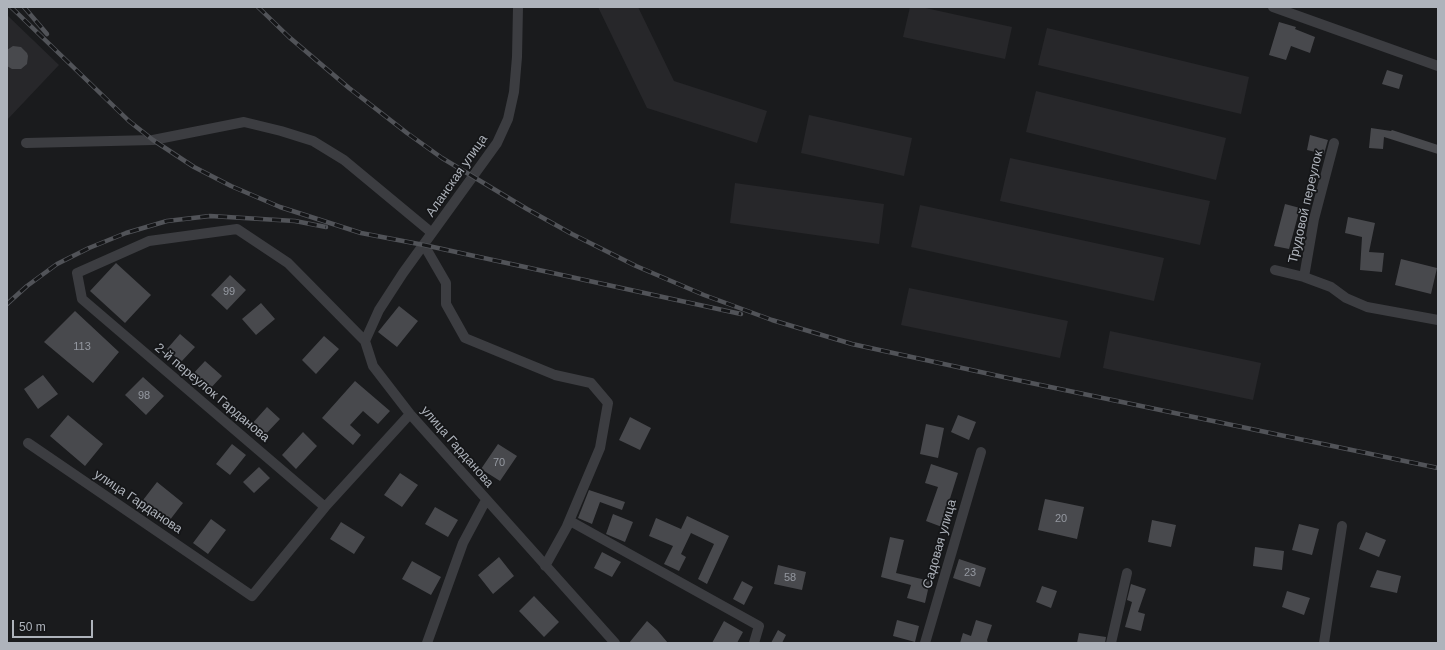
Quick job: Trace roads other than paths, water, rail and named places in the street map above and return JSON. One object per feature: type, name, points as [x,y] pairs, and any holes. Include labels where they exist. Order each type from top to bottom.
[{"type":"street","name":"Аланская улица","points":[[365,341],[379,310],[497,143],[508,119],[514,92],[517,58],[518,7]]},
{"type":"street","points":[[1273,7],[1438,66]]},
{"type":"street","points":[[26,143],[153,140],[244,122],[281,130],[313,141],[344,160],[432,233]]},
{"type":"street","name":"Трудовой переулок","points":[[1304,276],[1314,219],[1334,143]]},
{"type":"street","name":"улица Гарданова","points":[[82,299],[77,272],[149,241],[238,230],[288,263],[365,341],[373,366],[410,414],[614,643]]},
{"type":"street","points":[[424,245],[446,283],[446,304],[465,338],[555,376],[591,383],[608,403],[600,448],[567,526],[545,566]]},
{"type":"street","name":"Трудовой переулок","points":[[1275,270],[1304,276],[1331,287],[1346,298],[1367,307],[1438,320]]},
{"type":"street","name":"2-й переулок Гарданова","points":[[82,299],[325,507]]},
{"type":"street","points":[[325,507],[410,414]]},
{"type":"street","name":"улица Гарданова","points":[[28,443],[252,596],[325,507]]},
{"type":"street","name":"Садовая улица","points":[[925,643],[981,452]]},
{"type":"street","points":[[427,643],[463,543],[486,500]]},
{"type":"street","points":[[567,526],[570,522],[759,626],[754,643]]},
{"type":"street","points":[[1324,643],[1342,526]]},
{"type":"street","points":[[1111,643],[1127,573]]},
{"type":"railway","points":[[11,7],[129,121],[153,140],[194,167],[231,186],[280,207],[361,233],[424,245],[741,314]]},
{"type":"railway","points":[[24,7],[47,34]]},
{"type":"railway","points":[[258,7],[289,37],[349,88],[442,158],[572,234],[636,266],[704,295],[772,320],[852,344],[1438,468]]},
{"type":"railway","points":[[7,304],[27,286],[57,264],[89,248],[126,233],[167,221],[210,216],[295,221],[326,227]]}]
